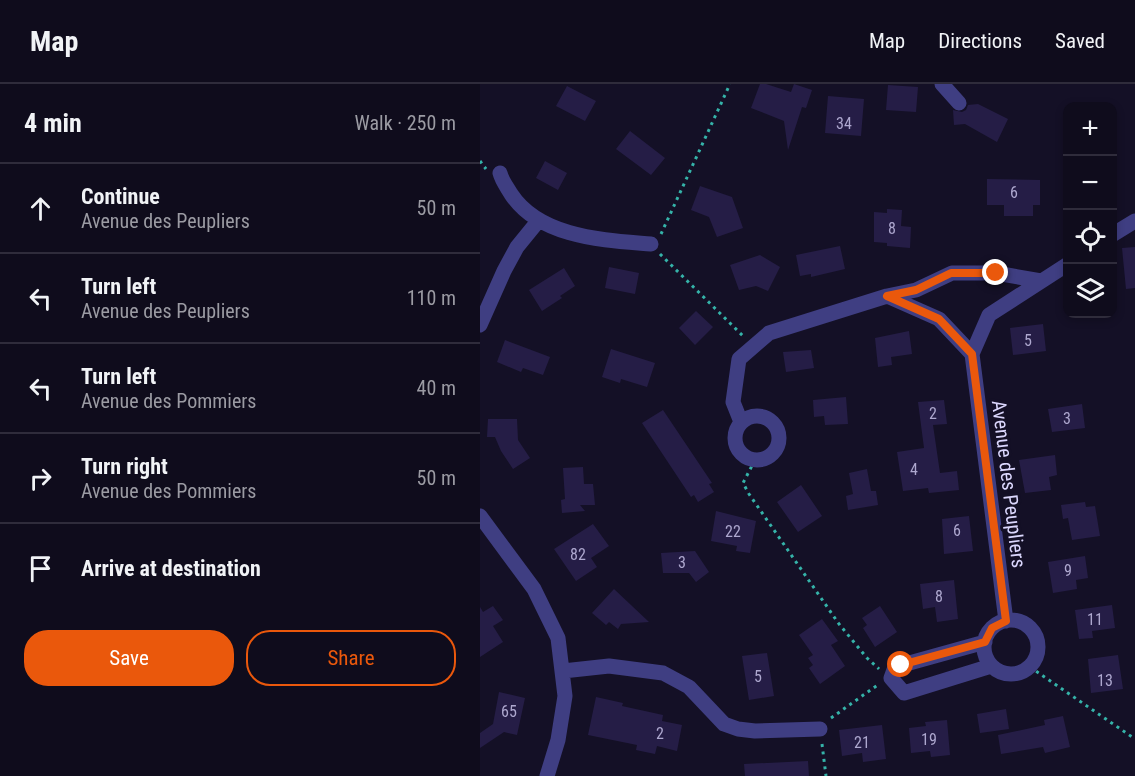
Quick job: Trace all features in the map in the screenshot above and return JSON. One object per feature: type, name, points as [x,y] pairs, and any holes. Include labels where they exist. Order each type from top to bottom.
[{"type":"street","points":[[942,84],[959,103]]},
{"type":"street","points":[[500,173],[519,206],[539,220],[574,234],[651,244]]},
{"type":"street","points":[[480,325],[517,247],[539,220]]},
{"type":"street","points":[[1117,232],[1135,221]]},
{"type":"street","points":[[887,296],[939,319],[972,354],[989,315],[1063,267]]},
{"type":"street","points":[[741,422],[733,402],[739,359],[769,333],[887,296],[916,290],[951,273],[996,273],[1041,281]]},
{"type":"street","name":"Avenue des Peupliers","points":[[972,354],[1006,621]]},
{"type":"street","points":[[758,415],[765,416],[778,427],[780,441],[773,454],[763,460],[755,460],[746,458],[740,453],[736,445],[736,429],[741,422],[748,417],[758,415]]},
{"type":"street","points":[[480,516],[534,589],[558,638],[565,696],[558,740],[546,776]]},
{"type":"street","points":[[1006,621],[1019,621],[1031,629],[1038,641],[1037,655],[1030,667],[1018,674],[1004,673],[991,666],[985,654],[985,642],[992,628],[1006,621]]},
{"type":"street","points":[[985,642],[895,667],[892,675],[904,693],[991,666]]},
{"type":"street","points":[[563,671],[609,666],[663,673],[689,687],[724,724],[738,729],[755,731],[820,729]]},
{"type":"path","points":[[730,84],[664,231],[651,244],[753,345]]},
{"type":"path","points":[[755,460],[743,483],[749,494],[839,624],[876,668],[892,675]]},
{"type":"path","points":[[1030,667],[1135,739]]},
{"type":"path","points":[[826,776],[820,729],[856,699],[892,675]]},
{"type":"building","points":[[760,84],[791,92],[794,84],[812,90],[806,108],[802,107],[788,150],[784,121],[751,108]]},
{"type":"building","points":[[888,85],[918,87],[916,112],[886,110]]},
{"type":"building","points":[[567,86],[596,101],[585,121],[556,106]]},
{"type":"building","points":[[828,96],[864,99],[861,136],[825,133]]},
{"type":"building","points":[[978,104],[1008,119],[997,142],[965,124],[954,125],[953,110],[962,112],[968,105]]},
{"type":"building","points":[[630,131],[665,158],[651,175],[616,149]]},
{"type":"building","points":[[545,161],[567,173],[558,190],[536,178]]},
{"type":"building","points":[[987,179],[1040,180],[1040,205],[1033,205],[1033,216],[1004,216],[1004,205],[987,205]]},
{"type":"building","points":[[700,186],[732,197],[743,228],[717,237],[709,217],[691,210]]},
{"type":"building","points":[[887,209],[902,210],[901,226],[911,227],[910,248],[887,246],[887,243],[874,242],[874,212],[887,213]]},
{"type":"building","points":[[840,246],[845,269],[811,277],[811,274],[800,276],[796,255]]},
{"type":"building","points":[[1135,247],[1135,288],[1126,289],[1122,248]]},
{"type":"building","points":[[760,255],[780,267],[768,291],[756,286],[739,290],[730,265]]},
{"type":"building","points":[[609,267],[639,273],[635,294],[605,288]]},
{"type":"building","points":[[564,268],[575,286],[542,311],[529,290]]},
{"type":"building","points":[[696,311],[713,327],[695,345],[679,328]]},
{"type":"building","points":[[1043,324],[1046,351],[1013,355],[1010,328]]},
{"type":"building","points":[[909,331],[912,354],[891,357],[892,365],[878,367],[875,338]]},
{"type":"building","points":[[505,340],[550,357],[543,375],[523,368],[521,372],[497,362]]},
{"type":"building","points":[[611,349],[655,363],[647,387],[621,379],[620,383],[602,377]]},
{"type":"building","points":[[811,350],[814,368],[786,372],[783,352]]},
{"type":"building","points":[[846,397],[848,424],[825,425],[824,416],[814,417],[813,400]]},
{"type":"building","points":[[944,400],[947,424],[933,425],[940,473],[957,471],[959,490],[929,493],[928,488],[903,491],[897,452],[924,448],[918,402]]},
{"type":"building","points":[[1082,404],[1085,428],[1052,432],[1048,409]]},
{"type":"building","points":[[663,410],[712,483],[709,484],[714,492],[698,502],[694,495],[691,497],[642,423]]},
{"type":"building","points":[[488,419],[517,419],[518,440],[530,458],[513,469],[495,437],[487,437]]},
{"type":"building","points":[[1055,455],[1057,475],[1049,477],[1051,490],[1025,493],[1019,460]]},
{"type":"building","points":[[583,467],[584,484],[593,484],[595,505],[580,505],[585,511],[562,513],[561,500],[565,499],[563,468]]},
{"type":"building","points":[[867,469],[871,491],[876,491],[878,505],[848,510],[846,496],[853,494],[849,473]]},
{"type":"building","points":[[801,485],[822,516],[798,532],[777,502]]},
{"type":"building","points":[[1085,502],[1086,507],[1095,506],[1100,536],[1072,540],[1068,518],[1063,519],[1061,505]]},
{"type":"building","points":[[716,511],[756,521],[750,553],[736,551],[737,546],[711,541]]},
{"type":"building","points":[[969,516],[973,551],[944,554],[942,519]]},
{"type":"building","points":[[593,524],[609,546],[591,558],[597,567],[576,581],[554,549]]},
{"type":"building","points":[[695,551],[709,572],[696,582],[689,573],[663,573],[661,553]]},
{"type":"building","points":[[1085,556],[1088,578],[1076,580],[1077,589],[1053,593],[1048,562]]},
{"type":"building","points":[[954,580],[958,619],[937,622],[935,607],[923,609],[920,584]]},
{"type":"building","points":[[614,589],[649,622],[621,624],[618,629],[609,622],[606,625],[592,613]]},
{"type":"building","points":[[1112,605],[1115,628],[1092,631],[1093,638],[1079,639],[1075,610]]},
{"type":"building","points":[[493,606],[503,620],[493,626],[503,642],[480,657],[480,607],[483,612]]},
{"type":"building","points":[[880,606],[897,632],[875,647],[863,628],[867,625],[862,618]]},
{"type":"building","points":[[822,619],[838,641],[831,645],[845,666],[820,684],[809,668],[813,665],[808,658],[813,655],[799,635]]},
{"type":"building","points":[[767,653],[774,696],[749,700],[742,656]]},
{"type":"building","points":[[1118,655],[1123,689],[1091,693],[1088,659]]},
{"type":"building","points":[[499,692],[525,698],[517,735],[504,732],[480,748],[480,733],[493,724]]},
{"type":"building","points":[[596,697],[623,703],[622,706],[663,715],[662,721],[682,725],[677,751],[657,746],[655,754],[636,750],[637,745],[588,735]]},
{"type":"building","points":[[1006,709],[1009,729],[980,733],[977,714]]},
{"type":"building","points":[[1063,716],[1070,747],[1045,753],[1043,747],[1001,754],[998,735],[1045,725],[1044,720]]},
{"type":"building","points":[[947,720],[950,755],[931,757],[930,751],[911,753],[909,728],[926,726],[925,722]]},
{"type":"building","points":[[882,725],[886,759],[863,762],[862,753],[842,756],[839,730]]},
{"type":"building","points":[[808,761],[809,776],[745,776],[744,764]]},
{"type":"route","points":[[901,665],[985,642],[992,628],[1006,621],[972,354],[939,319],[887,296],[916,290],[951,273],[996,273]]}]
